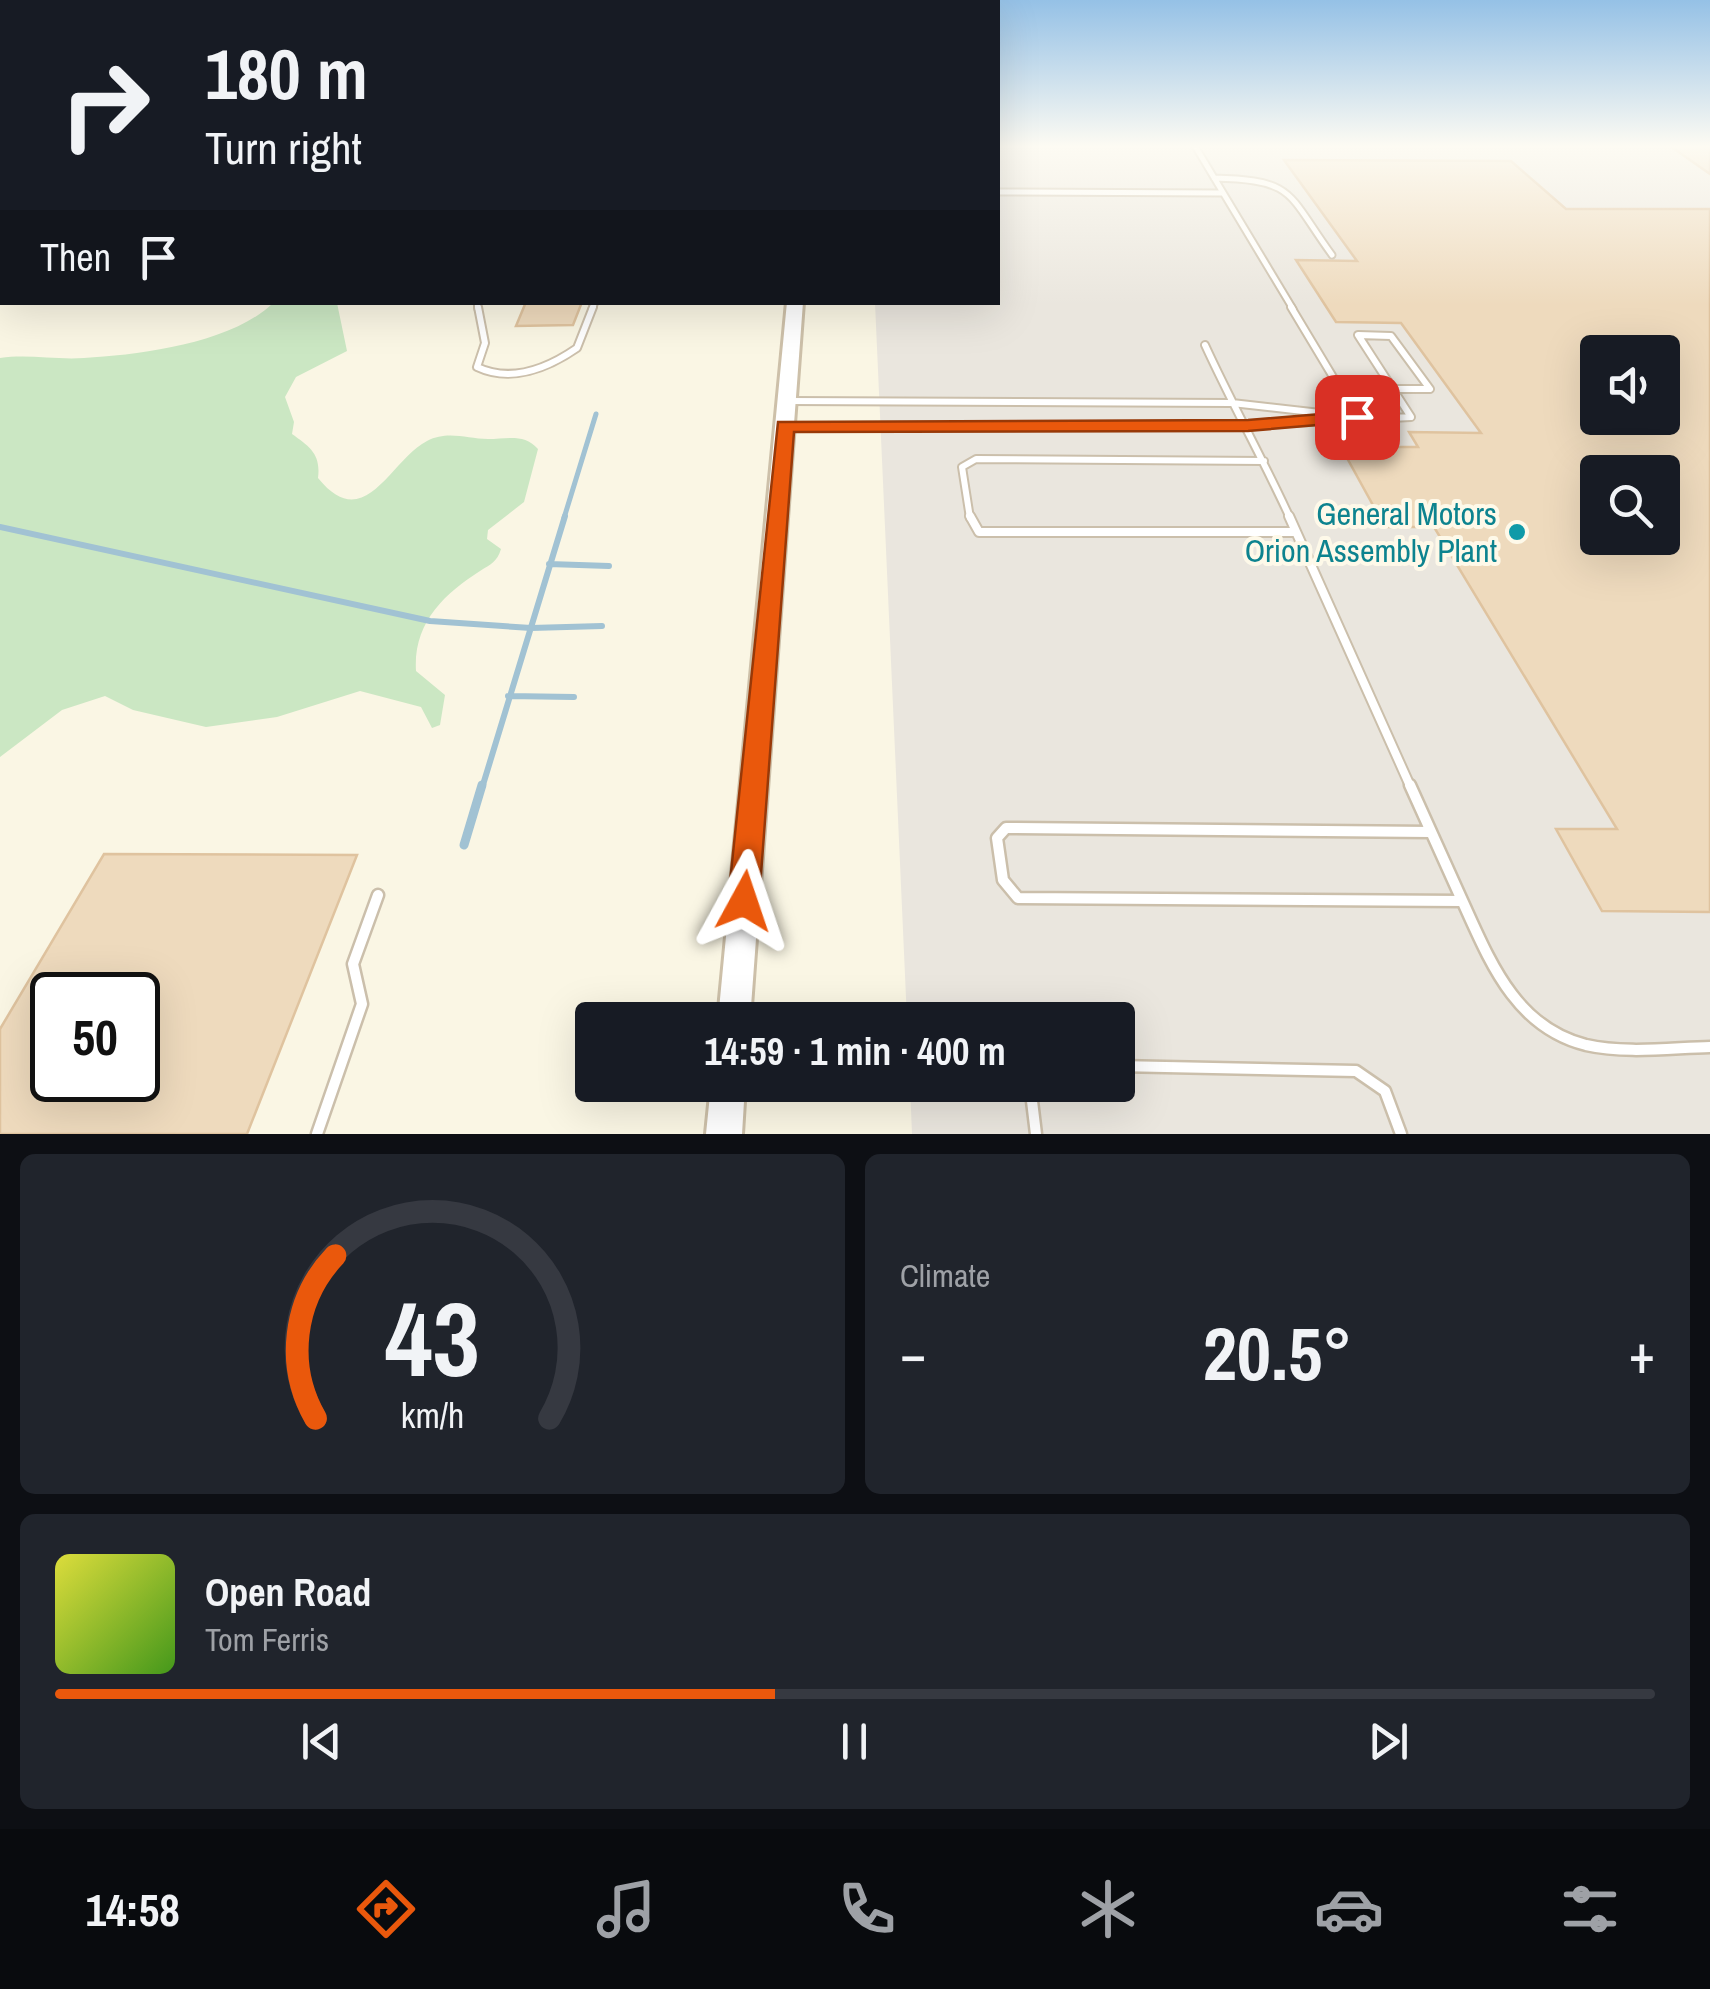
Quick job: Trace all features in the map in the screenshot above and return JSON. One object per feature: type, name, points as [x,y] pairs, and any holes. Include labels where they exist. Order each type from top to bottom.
[{"type":"main road","points":[[736,1002],[795,305]]},
{"type":"main road","points":[[724,1134],[727,1102]]},
{"type":"lane","points":[[1226,199],[1357,417]]},
{"type":"lane","points":[[1291,199],[1332,255]]},
{"type":"lane","points":[[479,305],[485,343],[477,367],[487,372],[534,370],[569,354],[579,345],[594,305]]},
{"type":"lane","points":[[786,414],[1248,426],[1411,417],[1358,336],[1391,336],[1430,389],[1393,389]]},
{"type":"lane","points":[[1205,345],[1232,403],[1248,426],[1495,973],[1514,1003],[1537,1026],[1570,1042],[1619,1049],[1710,1047]]},
{"type":"lane","points":[[786,414],[1232,403],[1357,417]]},
{"type":"lane","points":[[1264,461],[976,459],[962,466],[970,522],[979,532],[1296,532]]},
{"type":"lane","points":[[1431,832],[1006,828],[996,838],[1003,884],[1008,894],[1018,898],[1462,900]]},
{"type":"lane","points":[[317,1134],[362,1004],[353,964],[378,896]]},
{"type":"lane","points":[[1135,1066],[1356,1071],[1385,1091],[1401,1134]]},
{"type":"lane","points":[[1032,1102],[1036,1134]]},
{"type":"shaded area","points":[[1000,199],[1710,199],[1710,1134],[912,1134],[911,1102],[1135,1102],[1135,1002],[906,1002],[875,305],[1000,305]]},
{"type":"green space","points":[[270,305],[337,305],[347,351],[296,377],[285,397],[294,422],[292,434],[313,452],[318,478],[335,494],[350,499],[363,497],[414,450],[442,436],[521,439],[538,449],[524,502],[488,530],[487,539],[501,549],[498,557],[443,600],[420,638],[416,671],[445,695],[440,725],[432,728],[421,707],[360,691],[277,717],[206,727],[133,710],[105,696],[62,710],[0,757],[0,358],[84,358],[158,350],[210,337],[255,317]]},
{"type":"building","name":"General Motors Orion Assembly Plant","points":[[1312,199],[1554,199],[1566,209],[1710,209],[1710,912],[1602,911],[1556,829],[1617,829],[1434,527],[1385,527],[1341,447],[1418,447],[1409,432],[1481,433],[1401,323],[1336,322],[1296,260],[1357,261]]},
{"type":"building","points":[[525,305],[581,305],[573,325],[516,326]]},
{"type":"building","points":[[104,854],[357,855],[247,1134],[0,1134],[0,1029],[30,979],[30,1102],[160,1102],[160,972],[34,972]]},
{"type":"waterway","points":[[564,518],[596,414]]},
{"type":"waterway","points":[[550,564],[565,516]]},
{"type":"waterway","points":[[0,527],[430,621],[531,628]]},
{"type":"waterway","points":[[531,628],[550,564]]},
{"type":"waterway","points":[[550,564],[609,566]]},
{"type":"waterway","points":[[531,628],[602,626]]},
{"type":"waterway","points":[[510,696],[531,628]]},
{"type":"waterway","points":[[482,788],[510,696]]},
{"type":"waterway","points":[[510,696],[574,697]]},
{"type":"waterway","points":[[464,845],[482,785]]},
{"type":"place","name":"General Motors Orion Assembly Plant","points":[[1517,532]]},
{"type":"route","points":[[744,901],[785,426],[1248,426],[1357,417]]}]
